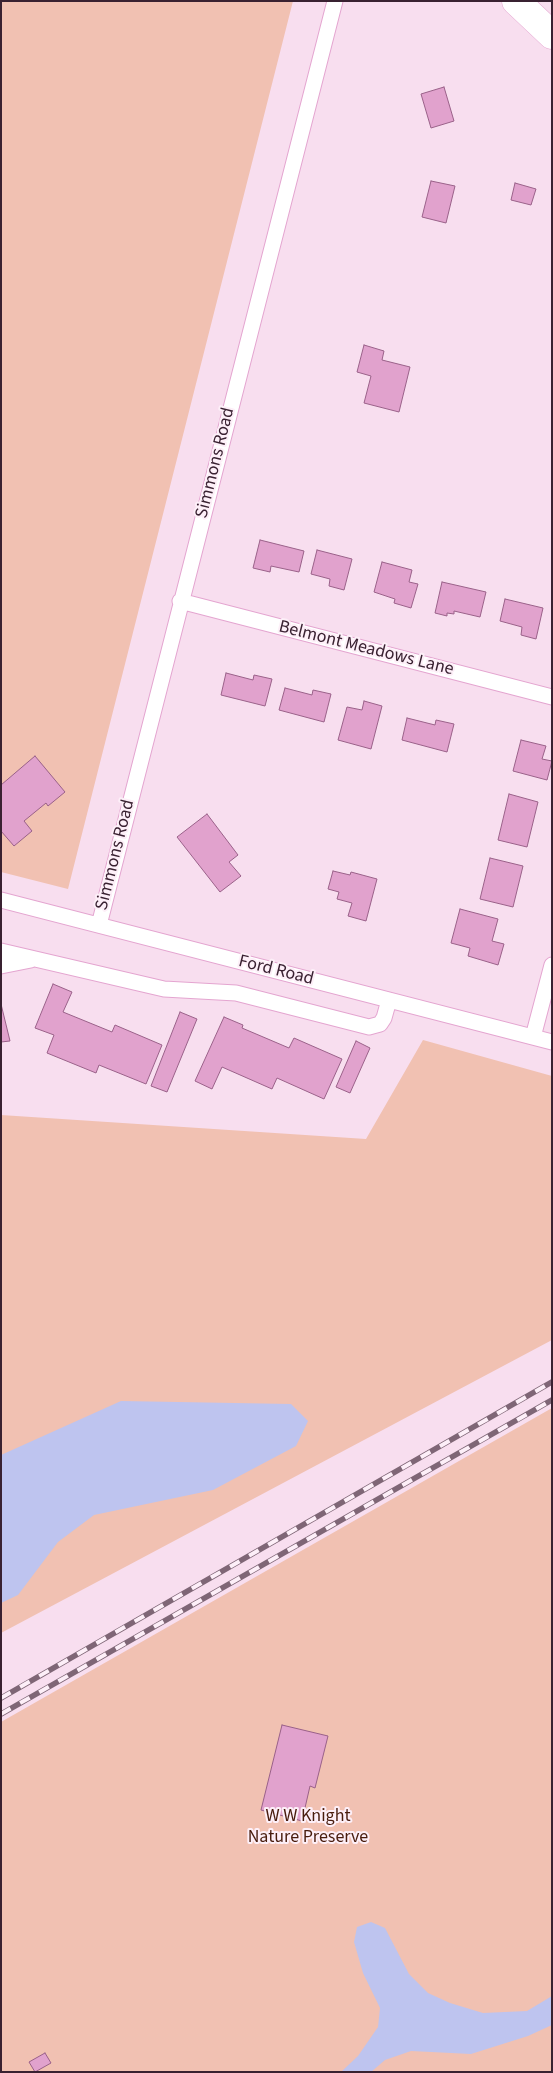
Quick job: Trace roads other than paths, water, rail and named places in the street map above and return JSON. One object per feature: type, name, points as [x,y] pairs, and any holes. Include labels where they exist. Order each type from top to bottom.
[{"type":"highway","points":[[516,1],[552,35]]},
{"type":"street","name":"Simmons Road","points":[[99,925],[180,601],[335,1]]},
{"type":"street","name":"Belmont Meadows Lane","points":[[180,601],[552,697]]},
{"type":"street","name":"Ford Road","points":[[1,900],[552,1042]]},
{"type":"street","points":[[1,951],[164,989],[236,993],[370,1027],[380,1024],[384,1018],[389,1000]]},
{"type":"street","points":[[1,966],[34,959]]},
{"type":"street","points":[[533,1037],[552,965]]},
{"type":"water","points":[[121,1401],[291,1404],[308,1421],[296,1446],[213,1490],[94,1515],[58,1542],[18,1595],[1,1603],[1,1455]]},
{"type":"water","points":[[371,1922],[385,1928],[409,1974],[428,1993],[450,2003],[483,2013],[527,2011],[552,1996],[552,2025],[528,2036],[471,2054],[411,2051],[385,2060],[371,2072],[341,2072],[358,2056],[378,2027],[380,2008],[363,1973],[354,1942],[357,1927]]},
{"type":"railway","points":[[1,1698],[552,1382]]},
{"type":"railway","points":[[1,1714],[552,1400]]},
{"type":"park label","name":"W W Knight Nature Preserve","points":[[308,1827]]}]
